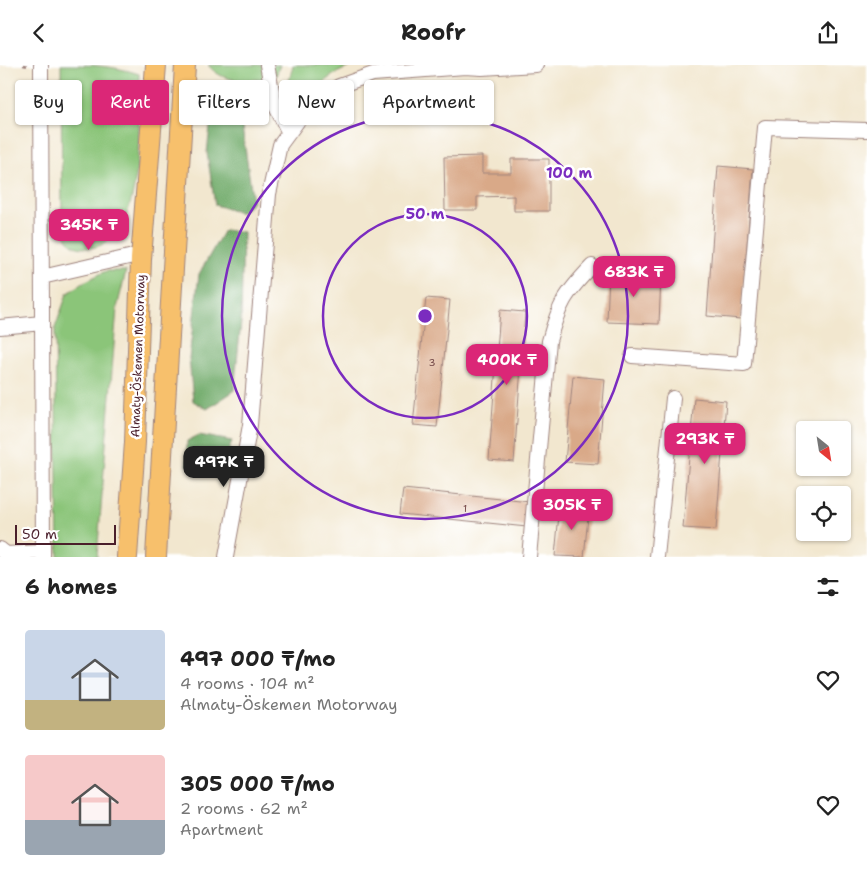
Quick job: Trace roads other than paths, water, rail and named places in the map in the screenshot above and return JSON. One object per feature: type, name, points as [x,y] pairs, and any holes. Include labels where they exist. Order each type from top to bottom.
[{"type":"highway","name":"Almaty-Öskemen Motorway","points":[[127,557],[135,442],[142,254],[156,65]]},
{"type":"highway","points":[[156,557],[185,65]]},
{"type":"street","points":[[0,549],[6,554],[43,554],[41,65]]},
{"type":"street","points":[[267,65],[275,105],[289,133]]},
{"type":"street","points":[[226,557],[250,425],[269,194],[280,145],[305,111],[339,86],[373,74],[464,66],[536,65]]},
{"type":"street","points":[[632,356],[744,364],[765,127],[867,130]]},
{"type":"street","points":[[42,277],[142,254]]},
{"type":"street","points":[[529,557],[549,341],[557,310],[572,287],[592,266]]},
{"type":"street","points":[[0,327],[42,323]]},
{"type":"street","points":[[656,557],[673,398]]}]
